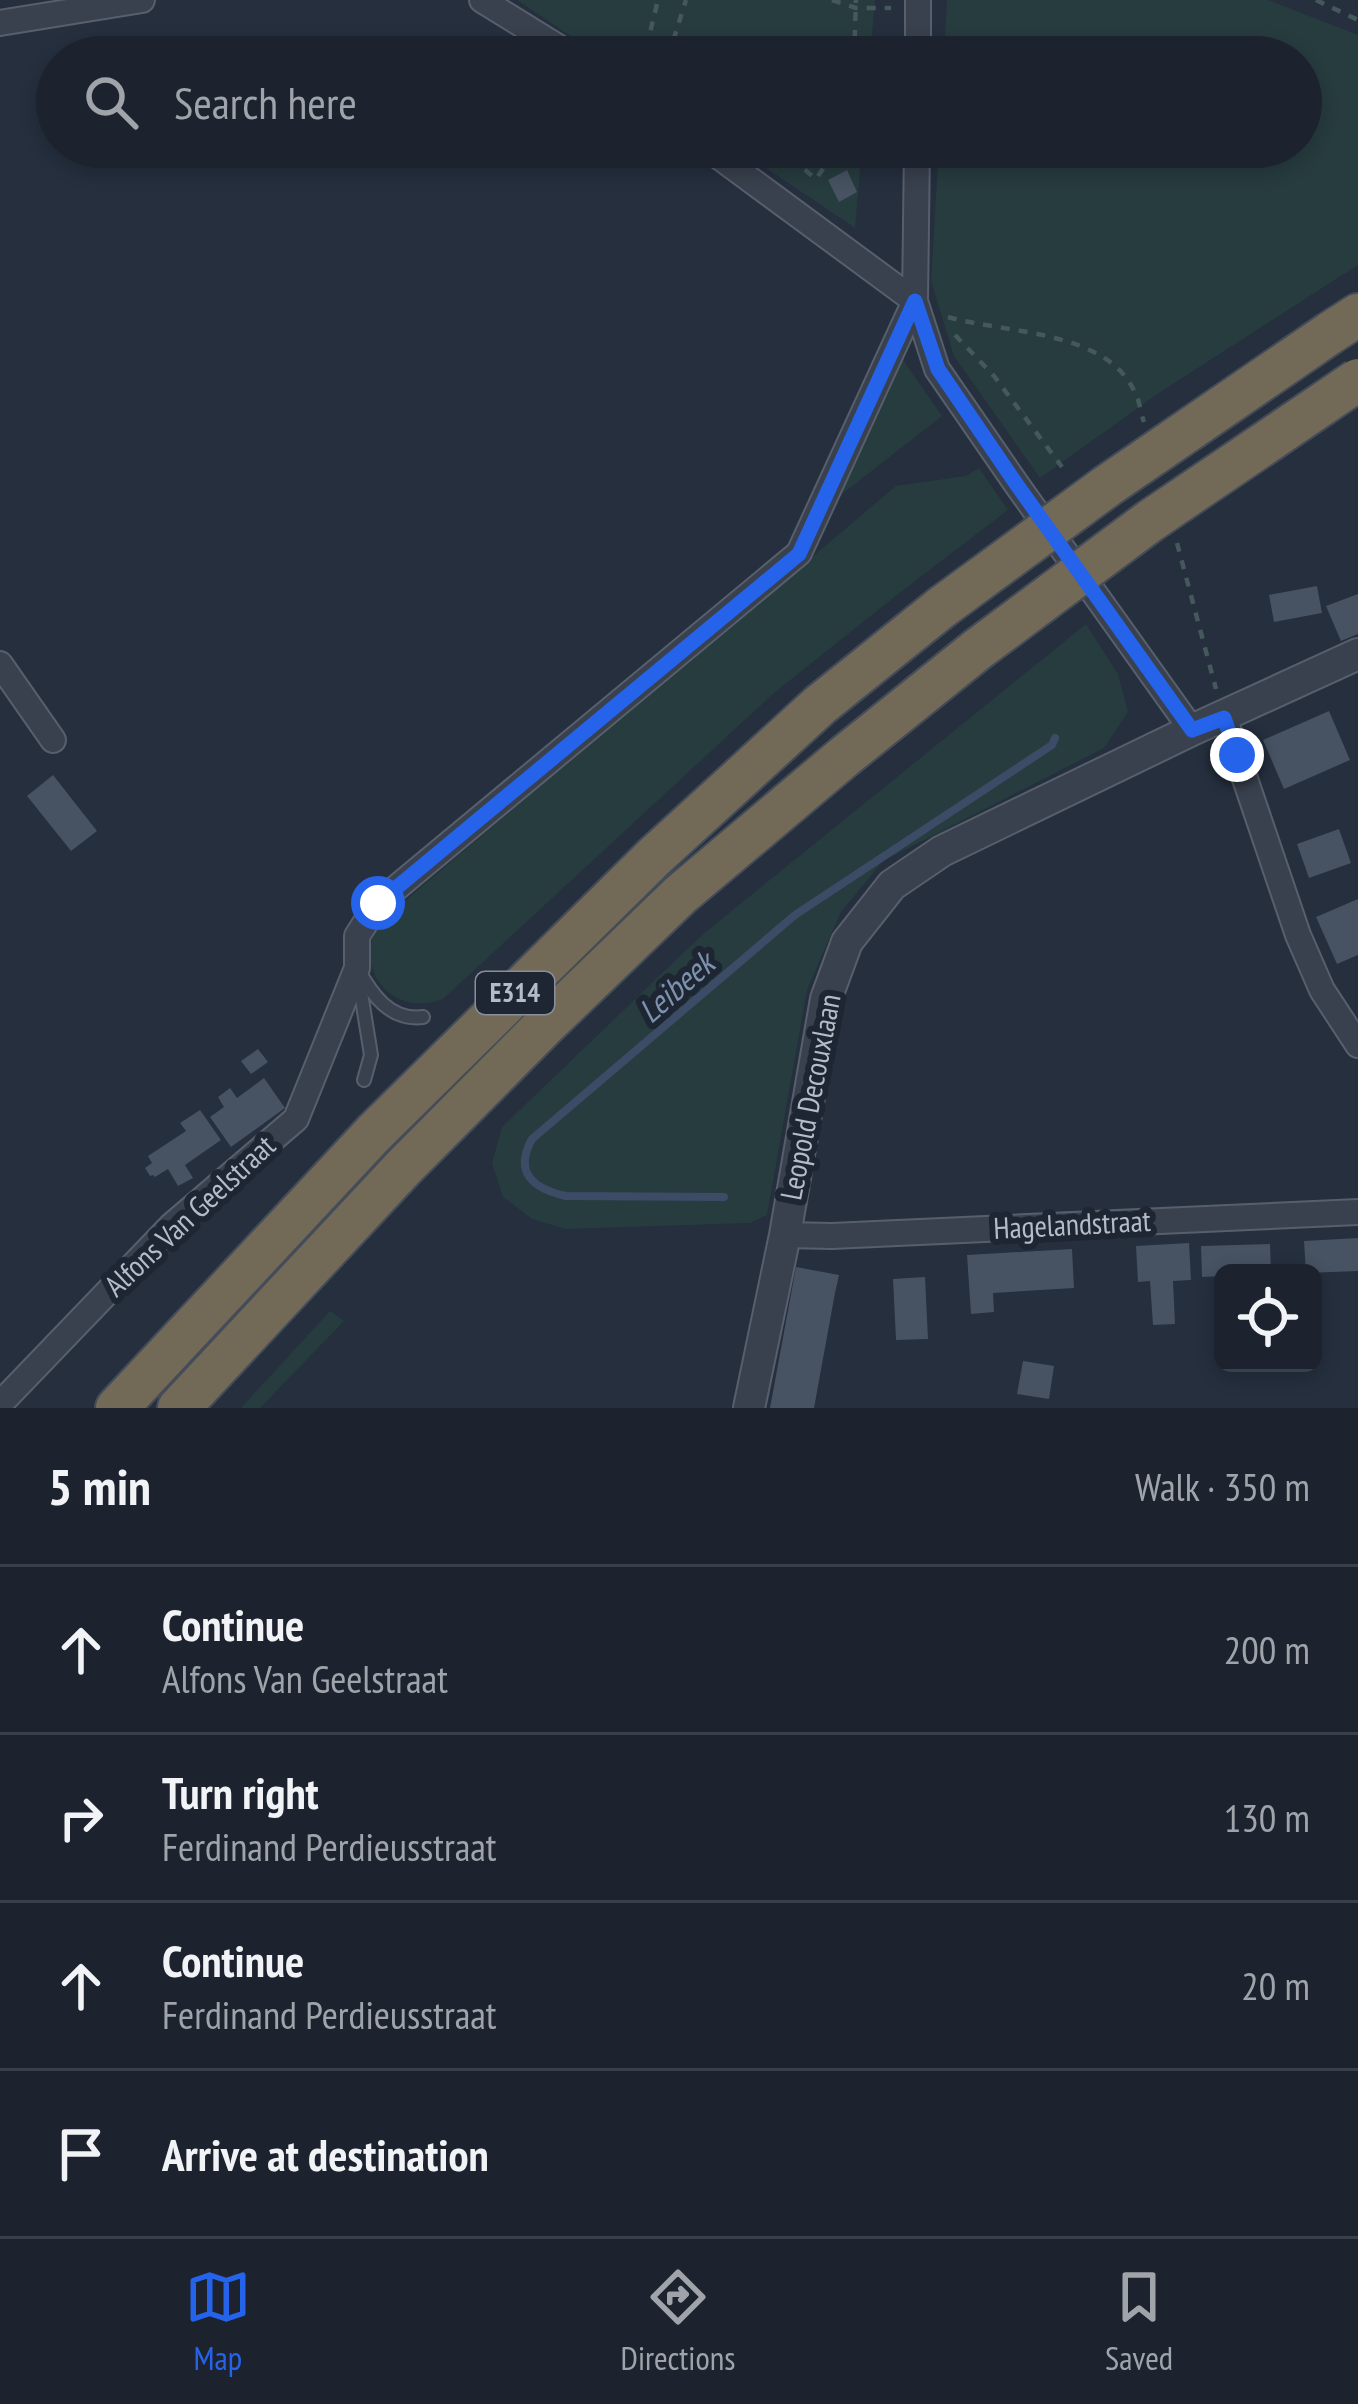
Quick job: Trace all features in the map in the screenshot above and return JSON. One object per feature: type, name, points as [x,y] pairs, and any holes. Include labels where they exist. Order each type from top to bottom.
[{"type":"highway","name":"E314","points":[[117,1408],[374,1133],[655,856],[820,705],[1107,485],[1358,315]]},
{"type":"highway","name":"E314","points":[[179,1408],[403,1168],[680,895],[978,649],[1150,521],[1358,380]]},
{"type":"street","points":[[0,23],[142,0]]},
{"type":"street","points":[[482,0],[540,36]]},
{"type":"street","points":[[918,4],[918,36]]},
{"type":"street","points":[[735,168],[926,306]]},
{"type":"street","points":[[918,168],[926,306],[938,369],[1192,730]]},
{"type":"street","name":"Alfons Van Geelstraat","points":[[0,1404],[171,1226],[296,1119],[357,968],[357,936],[378,903],[799,554],[926,306]]},
{"type":"street","name":"Leopold Decouxlaan","points":[[749,1408],[826,999],[848,942],[892,885],[942,851],[1358,654]]},
{"type":"street","points":[[0,664],[53,740]]},
{"type":"street","points":[[1224,718],[1298,935],[1322,990],[1358,1045]]},
{"type":"street","name":"Hagelandstraat","points":[[785,1235],[1358,1212]]},
{"type":"lane","points":[[357,968],[369,990],[390,1011],[406,1019],[423,1017]]},
{"type":"lane","points":[[357,968],[371,1055],[364,1080]]},
{"type":"path","points":[[649,36],[658,0]]},
{"type":"path","points":[[675,36],[686,0]]},
{"type":"path","points":[[832,0],[918,4]]},
{"type":"path","points":[[1316,0],[1358,20]]},
{"type":"path","points":[[855,36],[856,4]]},
{"type":"path","points":[[803,168],[817,179],[824,168]]},
{"type":"path","points":[[926,306],[994,376],[1062,467]]},
{"type":"green space","points":[[517,0],[875,0],[872,36],[571,36]]},
{"type":"green space","points":[[947,0],[1268,0],[1358,35],[1358,265],[1159,393],[1040,478],[954,356],[931,281],[938,168],[1322,168],[1322,36],[945,36]]},
{"type":"green space","points":[[766,168],[860,168],[855,228]]},
{"type":"green space","points":[[903,360],[942,416],[837,498]]},
{"type":"green space","points":[[979,468],[1008,510],[774,693],[443,999],[405,1001],[379,982],[370,950],[387,916],[896,486],[966,476]]},
{"type":"green space","points":[[1086,624],[1118,674],[1128,712],[1104,748],[883,861],[841,912],[807,990],[767,1215],[750,1223],[565,1229],[532,1219],[503,1197],[492,1163],[502,1127],[703,934]]},
{"type":"green space","points":[[330,1311],[344,1321],[260,1408],[241,1408]]},
{"type":"building","points":[[847,170],[857,192],[839,202],[828,180]]},
{"type":"building","points":[[1317,586],[1322,613],[1274,622],[1269,595]]},
{"type":"building","points":[[1358,594],[1358,634],[1341,641],[1326,606]]},
{"type":"building","points":[[1329,711],[1350,760],[1284,789],[1263,740]]},
{"type":"building","points":[[53,775],[97,831],[71,851],[27,796]]},
{"type":"building","points":[[1339,829],[1351,863],[1309,878],[1297,844]]},
{"type":"building","points":[[1358,899],[1358,955],[1337,964],[1316,917]]},
{"type":"building","points":[[258,1049],[268,1062],[251,1074],[241,1061]]},
{"type":"building","points":[[264,1078],[285,1108],[231,1147],[210,1117],[224,1107],[218,1097],[230,1088],[237,1098]]},
{"type":"building","points":[[200,1110],[221,1140],[185,1165],[193,1178],[178,1186],[168,1169],[150,1176],[145,1168],[152,1163],[148,1156],[186,1131],[180,1123]]},
{"type":"building","points":[[1358,1238],[1358,1271],[1322,1272],[1322,1264],[1305,1264],[1304,1241]]},
{"type":"building","points":[[1189,1243],[1191,1280],[1173,1281],[1175,1324],[1153,1325],[1150,1281],[1138,1282],[1136,1246]]},
{"type":"building","points":[[1270,1244],[1271,1264],[1214,1264],[1214,1276],[1202,1277],[1201,1246]]},
{"type":"building","points":[[1072,1249],[1074,1288],[993,1293],[994,1312],[971,1314],[967,1255]]},
{"type":"building","points":[[796,1267],[839,1275],[814,1408],[770,1408]]},
{"type":"building","points":[[925,1277],[928,1339],[896,1340],[893,1279]]},
{"type":"building","points":[[1023,1361],[1054,1366],[1049,1399],[1017,1394]]},
{"type":"waterway","name":"Leibeek","points":[[724,1197],[566,1196],[530,1178],[527,1151],[532,1139],[795,915],[1052,745],[1055,738]]},
{"type":"route","points":[[378,903],[799,554],[915,301],[938,369],[1017,485],[1192,730],[1224,718],[1237,755]]}]
